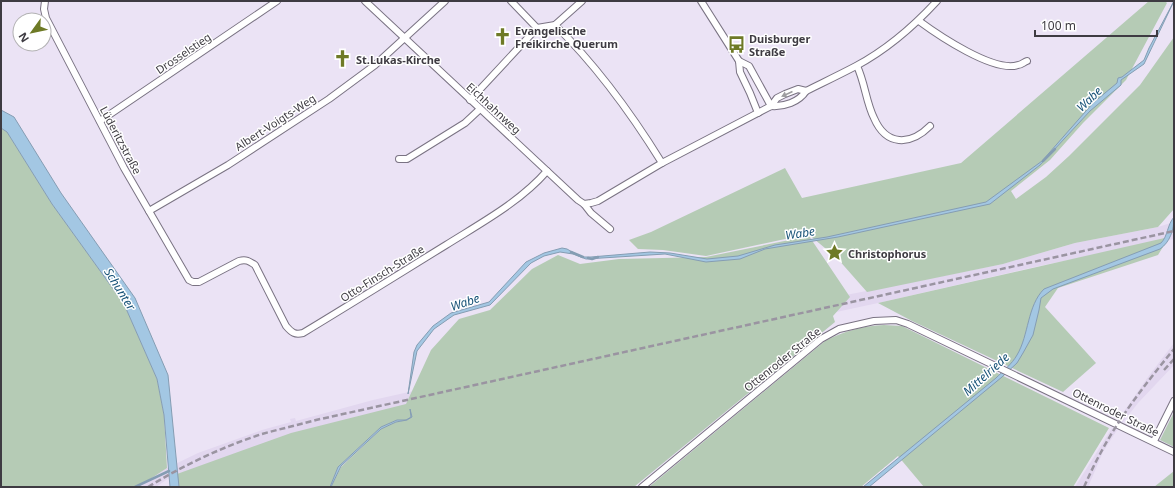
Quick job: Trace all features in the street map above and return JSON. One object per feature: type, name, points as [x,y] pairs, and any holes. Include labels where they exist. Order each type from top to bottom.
[{"type":"street","name":"Lüderitzstraße","points":[[45,1],[44,9],[46,18],[100,121],[149,212],[189,280],[193,282]]},
{"type":"street","name":"Drosselstieg","points":[[100,121],[277,1]]},
{"type":"street","name":"Eichhahnweg","points":[[365,1],[470,100],[584,204],[591,213],[610,229]]},
{"type":"street","name":"Albert-Voigts-Weg","points":[[149,212],[228,165],[295,122],[375,65],[445,1]]},
{"type":"street","points":[[511,1],[537,28]]},
{"type":"street","points":[[470,100],[537,28],[555,25],[582,1]]},
{"type":"street","points":[[701,1],[739,61],[740,72],[758,113]]},
{"type":"street","points":[[584,204],[598,201],[662,163],[771,106],[777,98],[798,89],[806,90],[856,66],[900,36],[918,21],[937,1]]},
{"type":"street","points":[[918,21],[959,48],[991,62],[1018,66],[1027,61]]},
{"type":"street","points":[[555,25],[590,61],[619,98],[641,129],[662,163]]},
{"type":"street","points":[[739,61],[749,66],[771,106]]},
{"type":"street","points":[[856,66],[862,78],[874,119],[879,128],[886,134],[892,138],[906,141],[923,134],[930,126]]},
{"type":"street","points":[[771,106],[780,107],[790,103],[802,97],[806,90]]},
{"type":"street","points":[[399,160],[407,159],[465,123],[480,109]]},
{"type":"street","name":"Otto-Finsch-Straße","points":[[193,282],[199,282],[239,261],[250,261],[255,265],[286,326],[293,334],[303,333],[472,229],[536,183],[547,171]]},
{"type":"street","name":"Ottenroder Straße","points":[[642,487],[816,342],[839,329],[874,321],[896,320],[908,324],[1154,441],[1174,452]]},
{"type":"street","points":[[1154,441],[1174,401]]},
{"type":"shaded area","points":[[1174,222],[1174,239],[1039,266],[878,303],[613,360],[177,474],[156,487],[138,487],[167,468],[198,453],[262,430],[291,422],[290,419],[295,418],[296,421],[373,400],[841,296],[1003,264],[1075,243],[1158,227]]},
{"type":"shaded area","points":[[1174,343],[1174,365],[1138,403],[1123,422],[1118,420],[1148,377]]},
{"type":"shaded area","points":[[1112,428],[1117,430],[1103,452],[1088,487],[1075,487]]},
{"type":"green space","points":[[1149,1],[1165,1],[1167,3],[1126,80],[1083,123],[1050,160],[1011,191],[1016,199],[1046,177],[1069,156],[1140,85],[1174,37],[1174,209],[1158,227],[1075,243],[1003,264],[867,292],[837,258],[808,234],[706,256],[663,250],[638,249],[629,240],[651,232],[785,168],[802,198],[961,163]]},
{"type":"green space","points":[[1,128],[7,132],[52,204],[124,304],[157,379],[164,415],[167,468],[138,487],[1,487]]},
{"type":"green space","points":[[809,236],[850,297],[833,316],[835,322],[634,487],[331,487],[341,467],[381,429],[396,422],[407,420],[412,417],[411,413],[411,417],[406,420],[397,420],[381,427],[338,467],[330,487],[179,487],[177,474],[291,433],[406,404],[431,350],[459,319],[490,310],[532,269],[558,255],[580,264],[619,259],[706,257]]},
{"type":"green space","points":[[1169,237],[1158,255],[1058,288],[1045,307],[1096,363],[1063,392],[912,321],[878,303]]},
{"type":"green space","points":[[884,325],[902,326],[1109,428],[1073,487],[924,487],[898,456],[861,487],[649,487],[825,341],[839,334]]},
{"type":"green space","points":[[1174,412],[1174,447],[1160,440]]},
{"type":"green space","points":[[1174,471],[1174,487],[1154,487]]},
{"type":"water","points":[[1174,1],[1144,64],[1121,80],[1121,85],[1090,111],[1040,165],[990,204],[838,237],[765,249],[740,259],[706,262],[665,254],[586,259],[573,254],[560,252],[544,256],[531,263],[490,305],[454,315],[434,329],[417,351],[408,394],[414,352],[417,345],[433,326],[451,313],[489,302],[526,262],[544,253],[562,248],[567,249],[581,257],[650,252],[670,253],[707,259],[738,256],[775,245],[827,237],[986,202],[1042,161],[1093,103],[1117,83],[1118,78],[1122,77],[1144,60]]},
{"type":"water","name":"Schunter","points":[[1,110],[14,117],[61,193],[135,298],[168,375],[179,487],[170,487],[164,415],[157,379],[124,304],[52,204],[7,132],[1,128]]},
{"type":"water","points":[[1174,217],[1171,235],[1160,249],[1053,289],[1041,298],[1033,335],[1017,363],[869,487],[863,487],[996,378],[1010,364],[1021,347],[1034,304],[1044,289],[1161,243]]},
{"type":"water","points":[[410,409],[412,417],[407,420],[396,422],[381,429],[341,466],[330,487],[338,467],[381,427],[397,420],[406,420],[411,417]]},
{"type":"waterway","name":"Wabe","points":[[1043,161],[1055,149]]},
{"type":"waterway","name":"Wabe","points":[[571,252],[583,257]]},
{"type":"waterway","name":"Wabe","points":[[588,258],[592,259],[598,257]]},
{"type":"waterway","points":[[135,487],[169,471]]},
{"type":"railway","points":[[148,487],[175,471],[232,445],[262,434],[316,420],[1174,231]]},
{"type":"railway","points":[[1084,487],[1116,426],[1174,349]]},
{"type":"railway","points":[[1164,370],[1174,359]]},
{"type":"place","name":"Evangelische Freikirche Querum","points":[[502,36]]},
{"type":"place","name":"Duisburger Straße","points":[[736,44]]},
{"type":"place","name":"St.Lukas-Kirche","points":[[343,59]]},
{"type":"place","name":"Christophorus","points":[[835,253]]},
{"type":"water label","name":"Mittelriede","points":[[986,374]]}]
